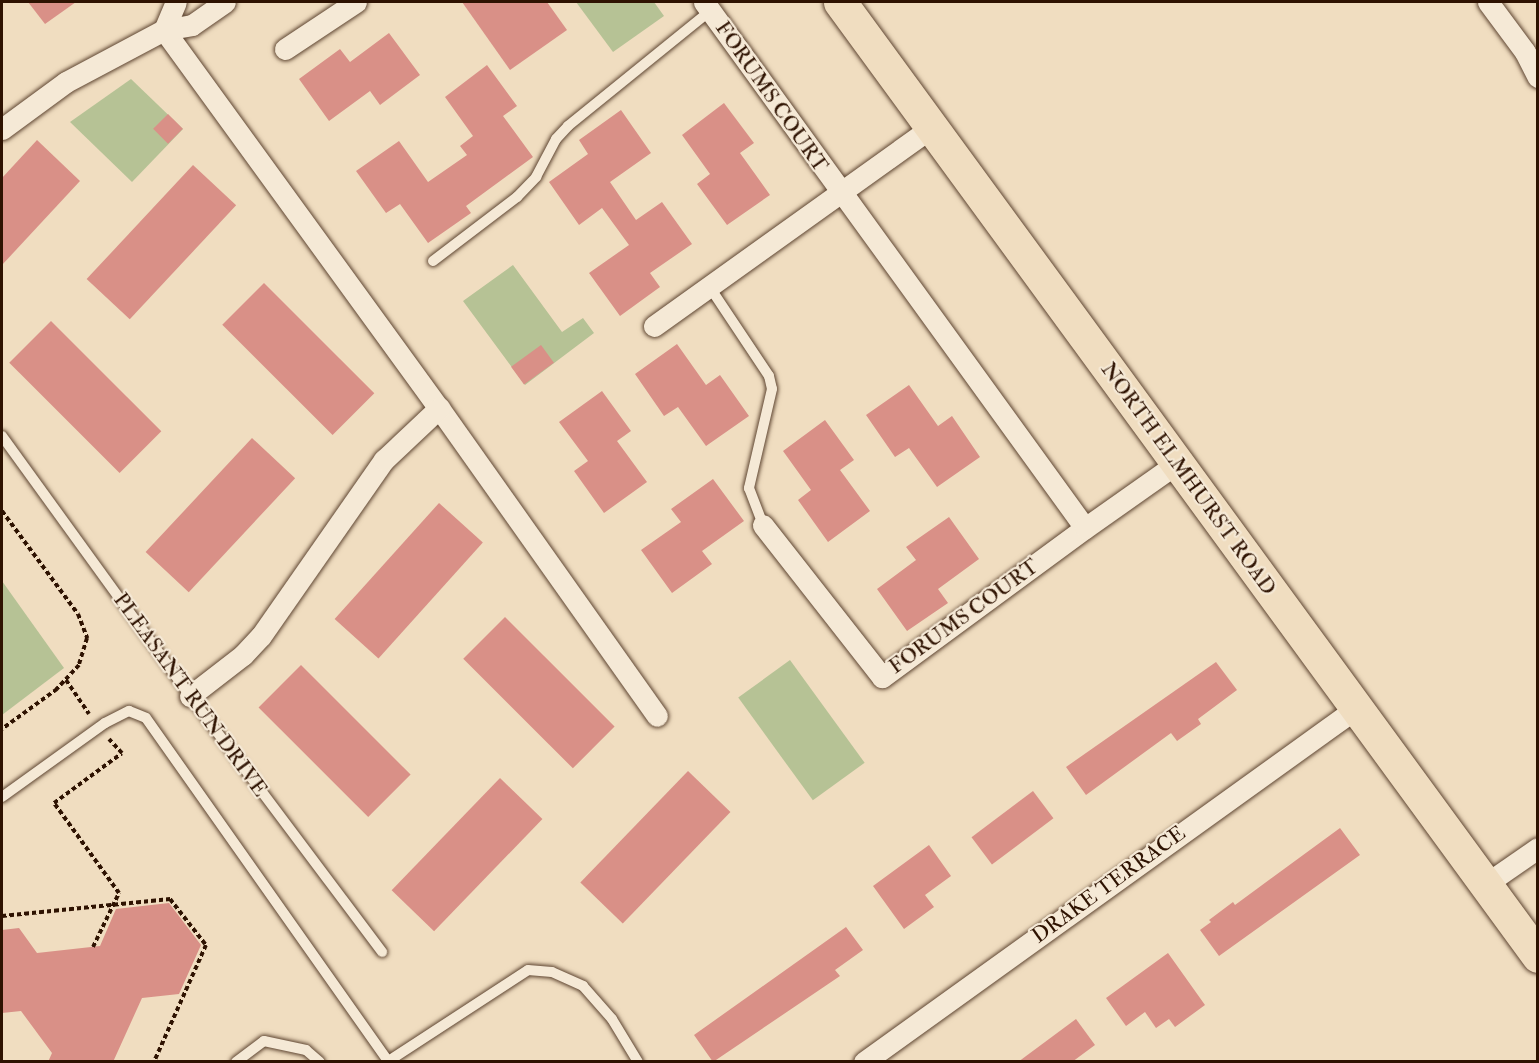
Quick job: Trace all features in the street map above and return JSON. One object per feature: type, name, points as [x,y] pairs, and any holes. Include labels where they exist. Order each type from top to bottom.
[{"type":"main road","name":"NORTH ELMHURST ROAD","points":[[840,2],[1355,709],[1538,956]]},
{"type":"street","points":[[164,30],[176,2]]},
{"type":"street","points":[[2,129],[66,82],[164,30],[192,25],[225,2]]},
{"type":"street","points":[[285,50],[356,2]]},
{"type":"street","points":[[1488,2],[1531,48],[1538,77]]},
{"type":"street","name":"FORUMS COURT","points":[[707,6],[839,192],[1085,528]]},
{"type":"street","points":[[164,30],[439,408],[657,716]]},
{"type":"street","name":"FORUMS COURT","points":[[654,326],[932,127]]},
{"type":"street","points":[[190,696],[243,655],[261,636],[384,460],[439,408]]},
{"type":"street","name":"FORUMS COURT","points":[[763,525],[882,677],[1177,463]]},
{"type":"street","name":"DRAKE TERRACE","points":[[864,1062],[1355,709]]},
{"type":"street","points":[[1486,885],[1538,848]]},
{"type":"lane","points":[[433,261],[517,197],[536,177],[556,139],[568,126],[707,6]]},
{"type":"lane","points":[[709,286],[769,376],[772,389],[750,488],[763,525]]},
{"type":"lane","name":"PLEASANT RUN DRIVE","points":[[2,436],[190,696],[382,952]]},
{"type":"lane","points":[[2,797],[99,727],[129,711],[146,718],[387,1061],[528,970],[552,972],[583,986],[612,1019],[638,1062]]},
{"type":"lane","points":[[236,1062],[264,1041],[306,1050],[320,1062]]},
{"type":"path","points":[[2,511],[78,614],[87,638],[80,665],[66,680],[2,729]]},
{"type":"path","points":[[66,680],[99,727],[122,753],[54,803],[119,893],[93,947]]},
{"type":"path","points":[[2,916],[171,899],[206,945],[154,1062]]},
{"type":"green space","points":[[576,2],[654,2],[664,16],[613,52]]},
{"type":"green space","points":[[131,79],[183,129],[132,182],[70,122]]},
{"type":"green space","points":[[513,265],[562,332],[583,318],[594,333],[525,385],[463,301]]},
{"type":"green space","points":[[2,581],[64,668],[2,715]]},
{"type":"green space","points":[[790,660],[865,763],[813,800],[738,698]]},
{"type":"building","points":[[28,2],[76,2],[45,24]]},
{"type":"building","points":[[462,2],[547,2],[567,30],[510,70]]},
{"type":"building","points":[[389,33],[420,75],[380,105],[370,91],[329,121],[299,79],[340,49],[350,62]]},
{"type":"building","points":[[487,65],[517,106],[503,116],[533,157],[466,206],[471,213],[428,243],[400,204],[386,213],[356,171],[399,141],[428,182],[467,155],[460,146],[473,136],[445,97]]},
{"type":"building","points":[[724,103],[754,143],[740,153],[770,195],[727,225],[697,184],[710,174],[682,135]]},
{"type":"building","points":[[621,110],[651,153],[610,182],[636,220],[662,202],[692,244],[650,273],[660,287],[620,316],[589,273],[629,245],[602,208],[579,225],[549,182],[588,154],[579,140]]},
{"type":"building","points":[[168,114],[183,129],[168,144],[153,129]]},
{"type":"building","points":[[37,140],[80,181],[2,265],[2,178]]},
{"type":"building","points":[[193,165],[236,205],[130,319],[87,279]]},
{"type":"building","points":[[264,283],[374,393],[333,435],[222,325]]},
{"type":"building","points":[[51,321],[161,431],[120,473],[9,363]]},
{"type":"building","points":[[677,344],[706,385],[720,375],[749,416],[706,446],[678,407],[664,416],[635,374]]},
{"type":"building","points":[[541,345],[554,363],[524,385],[511,367]]},
{"type":"building","points":[[909,385],[938,426],[952,416],[980,457],[937,487],[909,448],[895,457],[866,415]]},
{"type":"building","points":[[602,391],[631,431],[617,441],[647,482],[604,513],[574,471],[588,461],[559,422]]},
{"type":"building","points":[[825,420],[854,460],[840,470],[870,511],[828,542],[798,500],[811,490],[783,451]]},
{"type":"building","points":[[252,438],[295,478],[189,592],[146,552]]},
{"type":"building","points":[[713,479],[744,521],[702,551],[712,564],[672,593],[641,550],[681,522],[671,509]]},
{"type":"building","points":[[439,503],[483,542],[378,658],[335,619]]},
{"type":"building","points":[[949,517],[979,559],[938,589],[948,603],[907,631],[877,589],[916,560],[906,547]]},
{"type":"building","points":[[505,617],[615,727],[573,768],[463,659]]},
{"type":"building","points":[[1216,662],[1237,690],[1198,719],[1201,724],[1177,741],[1171,733],[1086,795],[1066,767]]},
{"type":"building","points":[[301,665],[411,775],[368,817],[259,707]]},
{"type":"building","points":[[688,771],[730,812],[623,923],[580,882]]},
{"type":"building","points":[[500,778],[542,819],[434,931],[392,890]]},
{"type":"building","points":[[1033,791],[1053,818],[992,864],[972,837]]},
{"type":"building","points":[[1340,828],[1360,855],[1219,956],[1200,930],[1211,922],[1209,920],[1233,902],[1235,905]]},
{"type":"building","points":[[929,845],[951,876],[925,895],[934,907],[904,929],[873,886]]},
{"type":"building","points":[[169,903],[201,945],[179,994],[142,998],[113,1062],[48,1062],[52,1053],[21,1011],[2,1013],[2,930],[19,928],[37,953],[100,946],[116,909]]},
{"type":"building","points":[[846,927],[863,950],[835,970],[840,976],[713,1062],[694,1035]]},
{"type":"building","points":[[1168,953],[1205,1005],[1175,1027],[1169,1019],[1156,1028],[1145,1012],[1126,1026],[1106,998]]},
{"type":"building","points":[[1076,1019],[1095,1045],[1072,1062],[1018,1062]]}]
